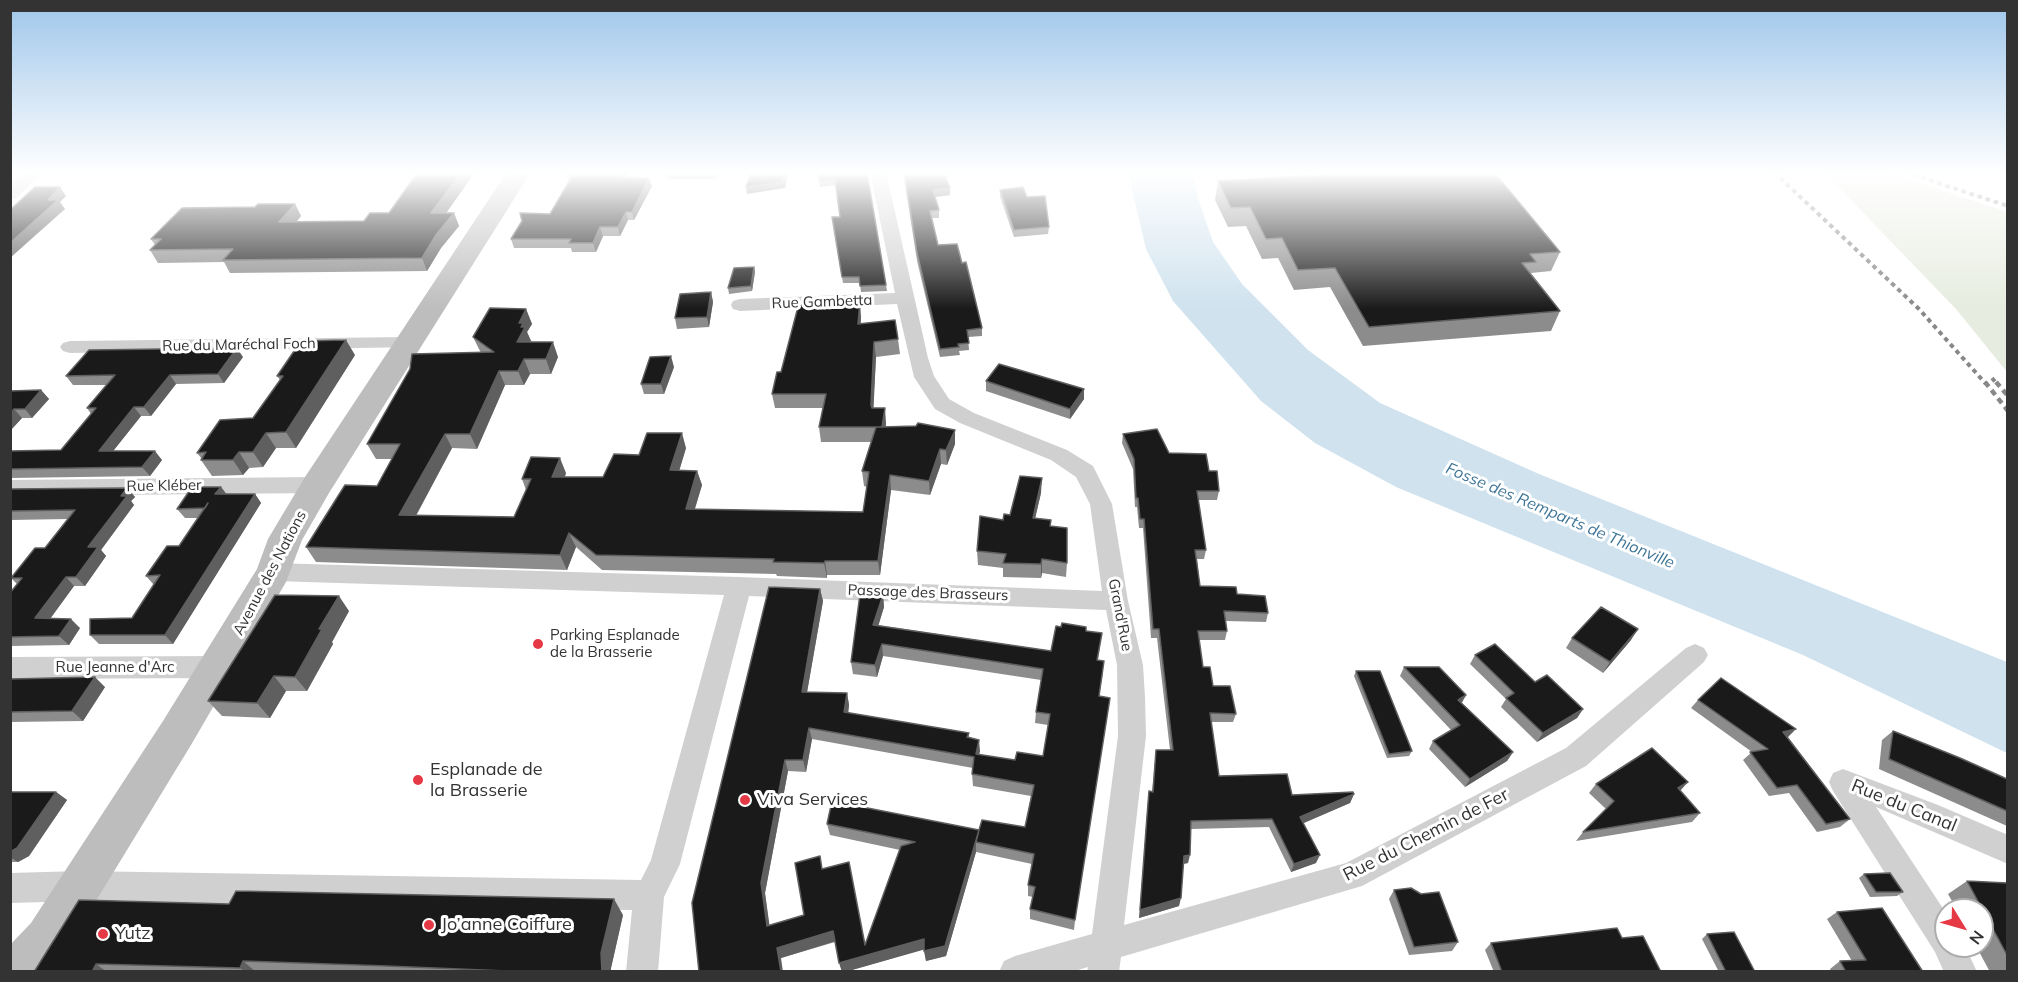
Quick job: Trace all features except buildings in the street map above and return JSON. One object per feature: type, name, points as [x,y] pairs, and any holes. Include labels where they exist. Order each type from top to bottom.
[{"type":"main road","name":"Avenue des Nations","points":[[18,972],[47,939],[219,667],[274,572],[285,539],[317,485],[489,218]]},
{"type":"street","name":"Grand'Rue","points":[[888,218],[918,358],[924,377],[942,404],[967,418],[1059,455],[1085,472],[1101,504],[1116,601],[1130,665],[1132,736],[1104,958]]},
{"type":"street","name":"Rue Gambetta","points":[[740,305],[905,298]]},
{"type":"street","name":"Rue du Maréchal Foch","points":[[70,347],[408,344]]},
{"type":"street","name":"Rue Kléber","points":[[10,488],[317,485]]},
{"type":"street","points":[[274,572],[739,586],[665,864],[649,895],[642,972]]},
{"type":"street","name":"Passage des Brasseurs","points":[[739,586],[1116,601]]},
{"type":"street","name":"Rue du Chemin de Fer","points":[[1016,972],[1104,958],[1351,876],[1576,757],[1695,655]]},
{"type":"street","name":"Rue Jeanne d'Arc","points":[[10,668],[219,667]]},
{"type":"street","name":"Rue du Canal","points":[[1934,922],[1843,782],[1928,814],[2007,850]]},
{"type":"street","points":[[10,888],[81,886],[649,895]]},
{"type":"street","points":[[1954,958],[1960,972]]},
{"type":"shaded area","points":[[1868,218],[2007,218],[2007,372],[1956,309]]},
{"type":"water","name":"Fosse des Remparts de Thionville","points":[[1139,218],[1205,218],[1213,242],[1242,284],[1308,350],[1380,403],[1539,474],[2007,662],[2007,753],[1803,655],[1396,487],[1315,443],[1261,401],[1173,301],[1146,249]]},
{"type":"railway","points":[[1823,218],[1919,309],[1986,384]]},
{"type":"railway","points":[[1992,378],[1997,384]]},
{"type":"railway","points":[[1985,382],[2008,411]]},
{"type":"railway","points":[[1996,382],[2008,396]]},
{"type":"place","name":"Parking Esplanade de la Brasserie","points":[[538,644]]},
{"type":"place","name":"Esplanade de la Brasserie","points":[[418,780]]},
{"type":"place","name":"Viva Services","points":[[745,800]]},
{"type":"place","name":"Jo’anne Coiffure","points":[[429,925]]},
{"type":"place","name":"Yutz","points":[[103,934]]}]
